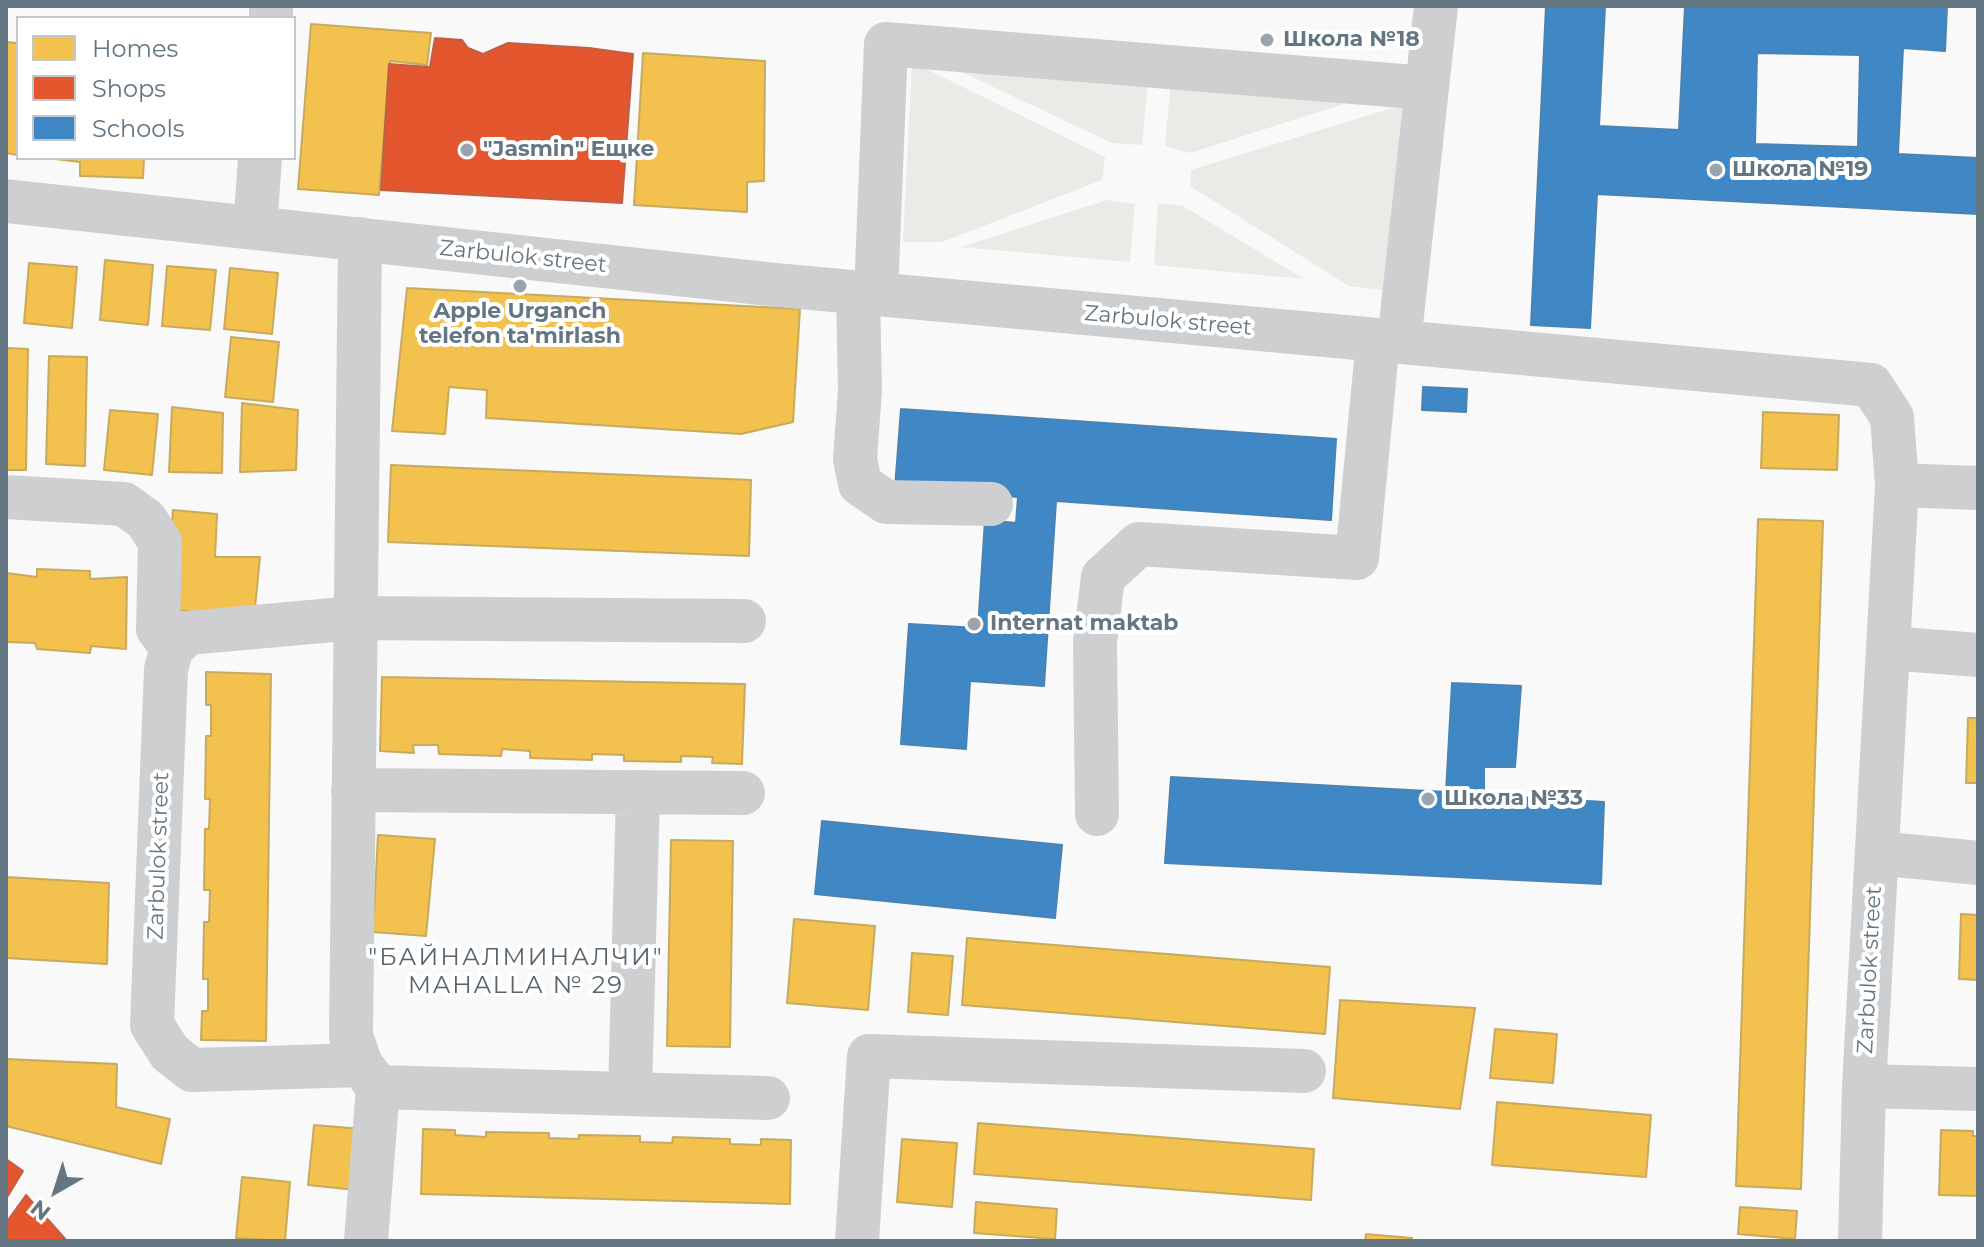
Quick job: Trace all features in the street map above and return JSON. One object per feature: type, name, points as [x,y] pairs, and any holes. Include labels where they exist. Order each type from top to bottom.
[{"type":"street","points":[[1097,814],[1095,642],[1103,577],[1139,544],[1357,558],[1427,88],[1436,6]]},
{"type":"street","points":[[991,504],[886,502],[860,484],[855,459],[886,44],[1427,88]]},
{"type":"street","points":[[255,228],[260,160]]},
{"type":"street","name":"Zarbulok street","points":[[6,201],[867,293],[1871,385],[1892,417],[1897,485],[1864,1086],[1860,1241]]},
{"type":"street","points":[[360,239],[351,1036],[370,1076],[366,1241]]},
{"type":"street","points":[[1897,485],[1978,488]]},
{"type":"street","points":[[6,497],[124,504],[146,520],[160,542],[158,629],[172,648],[188,633],[355,618],[744,621]]},
{"type":"street","name":"Zarbulok street","points":[[172,648],[166,669],[152,1025],[170,1053],[192,1070],[370,1076]]},
{"type":"street","points":[[1888,648],[1978,655]]},
{"type":"street","points":[[353,790],[743,793]]},
{"type":"street","points":[[630,1094],[638,792]]},
{"type":"street","name":"Zarbulok street","points":[[1877,853],[1978,863]]},
{"type":"street","points":[[857,1241],[869,1056],[1304,1071]]},
{"type":"street","points":[[370,1076],[630,1094],[768,1098]]},
{"type":"street","name":"Zarbulok street","points":[[1864,1086],[1978,1089]]},
{"type":"shaded area","points":[[912,62],[1105,157],[1102,180],[942,242],[903,242]]},
{"type":"shaded area","points":[[951,67],[1149,72],[1142,145],[1112,143]]},
{"type":"shaded area","points":[[1172,69],[1381,92],[1190,153],[1165,146]]},
{"type":"shaded area","points":[[1405,104],[1383,290],[1349,286],[1190,186],[1191,170]]},
{"type":"shaded area","points":[[1107,200],[1135,204],[1130,262],[961,247]]},
{"type":"shaded area","points":[[1158,203],[1183,206],[1304,279],[1154,265]]},
{"type":"building: Homes","points":[[311,24],[431,33],[427,65],[390,61],[379,195],[298,189]]},
{"type":"building: Homes","points":[[6,42],[16,43],[16,155],[6,153]]},
{"type":"building: Homes","points":[[643,53],[765,61],[764,181],[747,182],[747,212],[634,205]]},
{"type":"building: Homes","points":[[64,160],[144,160],[143,178],[80,176],[80,162]]},
{"type":"building: Homes","points":[[105,260],[153,265],[148,325],[100,320]]},
{"type":"building: Homes","points":[[29,263],[77,267],[72,328],[24,323]]},
{"type":"building: Homes","points":[[167,266],[216,270],[210,330],[162,326]]},
{"type":"building: Homes","points":[[230,268],[278,273],[272,334],[224,329]]},
{"type":"building: Homes","points":[[407,288],[800,309],[793,422],[741,434],[486,418],[487,390],[449,387],[445,434],[392,431]]},
{"type":"building: Homes","points":[[231,337],[279,342],[273,402],[225,397]]},
{"type":"building: Homes","points":[[6,348],[28,349],[26,470],[6,470]]},
{"type":"building: Homes","points":[[49,356],[87,357],[85,466],[46,464]]},
{"type":"building: Homes","points":[[242,403],[298,410],[296,470],[240,472]]},
{"type":"building: Homes","points":[[172,407],[223,413],[222,473],[169,472]]},
{"type":"building: Homes","points":[[110,410],[158,414],[152,475],[104,470]]},
{"type":"building: Homes","points":[[1763,412],[1839,415],[1837,470],[1761,468]]},
{"type":"building: Homes","points":[[391,465],[751,480],[749,556],[388,542]]},
{"type":"building: Homes","points":[[173,510],[217,514],[215,557],[260,557],[254,618],[165,609]]},
{"type":"building: Homes","points":[[1758,519],[1823,521],[1801,1189],[1736,1186]]},
{"type":"building: Homes","points":[[37,569],[90,571],[90,579],[127,577],[126,649],[91,646],[90,653],[37,649],[35,643],[6,642],[6,573],[37,577]]},
{"type":"building: Homes","points":[[206,672],[271,674],[266,1041],[201,1040],[202,1011],[208,1011],[208,979],[203,979],[204,922],[209,922],[210,890],[204,890],[205,829],[209,829],[210,799],[205,799],[206,736],[211,736],[211,705],[206,705]]},
{"type":"building: Homes","points":[[382,677],[745,684],[742,764],[712,763],[713,757],[681,756],[681,762],[624,761],[624,755],[592,754],[592,760],[530,758],[530,751],[502,749],[501,756],[439,754],[438,745],[413,745],[414,753],[380,751]]},
{"type":"building: Homes","points":[[1968,718],[1978,718],[1978,783],[1966,783]]},
{"type":"building: Homes","points":[[378,835],[435,839],[426,936],[373,932]]},
{"type":"building: Homes","points":[[671,840],[733,841],[730,1047],[667,1046]]},
{"type":"building: Homes","points":[[6,877],[109,883],[107,964],[6,958]]},
{"type":"building: Homes","points":[[1961,914],[1978,915],[1978,980],[1959,979]]},
{"type":"building: Homes","points":[[794,919],[875,926],[868,1010],[787,1003]]},
{"type":"building: Homes","points":[[967,938],[1330,967],[1325,1034],[962,1005]]},
{"type":"building: Homes","points":[[912,953],[953,956],[948,1015],[908,1012]]},
{"type":"building: Homes","points":[[1340,1000],[1475,1008],[1460,1109],[1333,1098]]},
{"type":"building: Homes","points":[[1495,1029],[1557,1034],[1553,1083],[1490,1078]]},
{"type":"building: Homes","points":[[6,1059],[117,1064],[116,1107],[170,1119],[161,1164],[6,1126]]},
{"type":"building: Homes","points":[[1497,1102],[1651,1115],[1646,1177],[1492,1165]]},
{"type":"building: Homes","points":[[978,1123],[1314,1149],[1311,1200],[974,1174]]},
{"type":"building: Homes","points":[[314,1125],[362,1129],[356,1190],[308,1185]]},
{"type":"building: Homes","points":[[423,1129],[455,1130],[455,1135],[486,1137],[486,1132],[549,1133],[549,1138],[579,1139],[579,1135],[640,1136],[640,1142],[672,1143],[673,1137],[730,1139],[730,1144],[761,1145],[761,1139],[791,1140],[790,1204],[421,1194]]},
{"type":"building: Homes","points":[[1941,1130],[1973,1131],[1973,1136],[1978,1136],[1978,1196],[1939,1195]]},
{"type":"building: Homes","points":[[902,1139],[957,1143],[952,1207],[897,1202]]},
{"type":"building: Homes","points":[[242,1177],[290,1182],[285,1241],[236,1238]]},
{"type":"building: Homes","points":[[976,1202],[1057,1209],[1055,1239],[974,1233]]},
{"type":"building: Homes","points":[[1740,1207],[1797,1211],[1795,1239],[1738,1234]]},
{"type":"building: Homes","points":[[1366,1234],[1412,1238],[1412,1241],[1365,1241]]},
{"type":"building: Shops","points":[[435,38],[462,40],[468,48],[483,54],[508,43],[633,54],[622,203],[381,190],[389,64],[430,67]]},
{"type":"building: Shops","points":[[6,1159],[23,1171],[6,1199]]},
{"type":"building: Shops","points":[[26,1195],[67,1241],[6,1241],[6,1223]]},
{"type":"building: Schools","points":[[1546,6],[1605,6],[1599,126],[1679,130],[1685,6],[1947,6],[1945,51],[1903,48],[1898,154],[1978,158],[1978,214],[1597,194],[1590,328],[1531,325]],"holes":[[[1757,53],[1860,55],[1858,147],[1755,144]]]},
{"type":"building: Schools","points":[[1423,387],[1467,389],[1466,412],[1422,410]]},
{"type":"building: Schools","name":"Internat maktab","points":[[901,409],[1336,439],[1331,520],[1056,501],[1044,686],[970,681],[966,749],[901,744],[909,624],[978,628],[985,520],[1016,523],[1018,497],[895,488]]},
{"type":"building: Schools","points":[[1452,683],[1521,686],[1515,767],[1484,767],[1484,795],[1604,802],[1601,884],[1165,863],[1171,777],[1446,792]]},
{"type":"building: Schools","points":[[822,821],[1062,845],[1055,918],[815,894]]},
{"type":"place","name":"Школа №18","points":[[1267,40]]},
{"type":"place","name":"\"Jasmin\" Ещке","points":[[467,150]]},
{"type":"place","name":"Школа №19","points":[[1716,170]]},
{"type":"place","name":"Apple Urganch telefon ta'mirlash","points":[[520,286]]},
{"type":"place","name":"Internat maktab","points":[[974,624]]},
{"type":"place","name":"Школа №33","points":[[1428,799]]},
{"type":"district","name":"\"БАЙНАЛМИНАЛЧИ\" MAHALLA № 29","points":[[516,972]]}]
